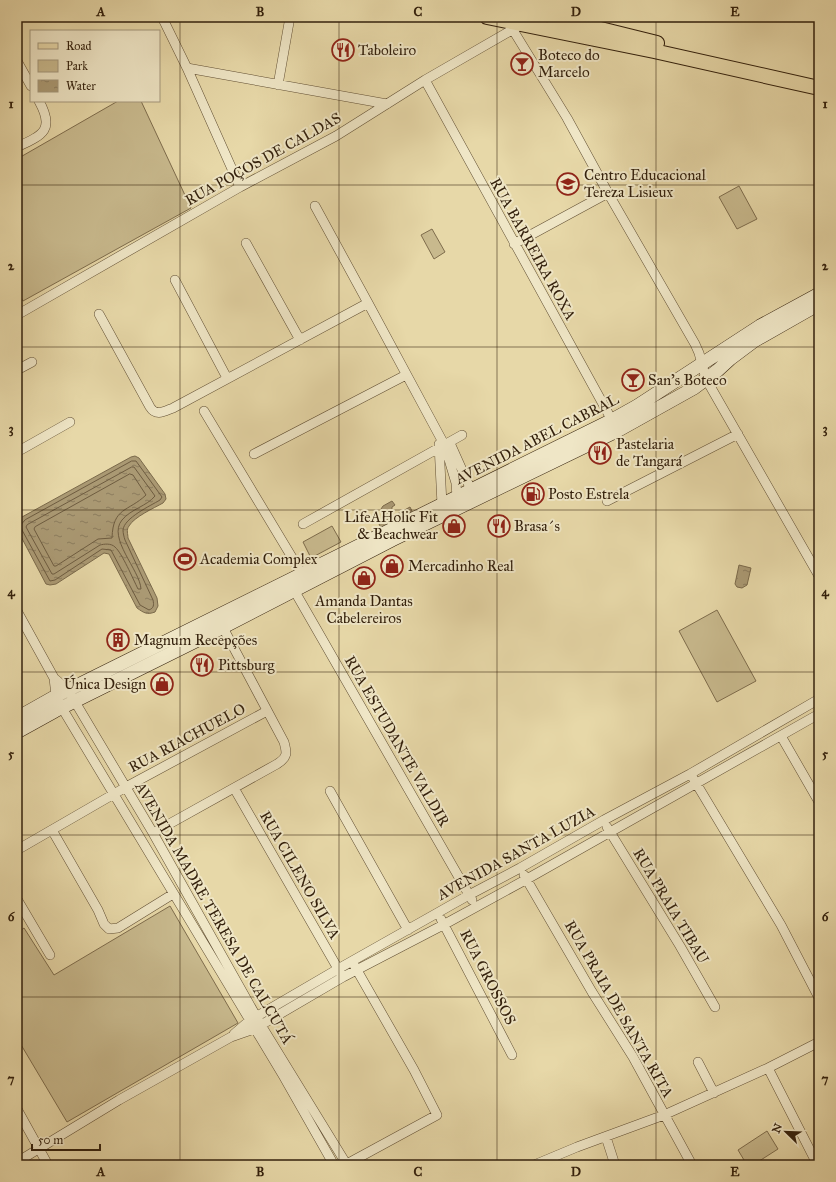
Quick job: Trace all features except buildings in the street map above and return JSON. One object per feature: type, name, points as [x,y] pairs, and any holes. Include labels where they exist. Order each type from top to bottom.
[{"type":"main road","points":[[487,17],[517,27],[654,51],[819,88]]},
{"type":"main road","points":[[556,17],[688,50],[819,79]]},
{"type":"main road","name":"AVENIDA ABEL CABRAL","points":[[17,732],[220,622],[305,579],[392,540],[614,426],[637,406],[702,363],[760,326],[819,294]]},
{"type":"main road","name":"AVENIDA ABEL CABRAL","points":[[17,718],[62,693],[294,590],[305,579],[361,544],[471,490],[680,396],[706,380],[754,341],[819,304]]},
{"type":"street","points":[[162,17],[187,68],[240,187]]},
{"type":"street","points":[[278,85],[290,17]]},
{"type":"street","points":[[517,27],[608,193],[695,344],[706,380],[819,576]]},
{"type":"street","name":"RUA POÇOS DE CALDAS","points":[[17,315],[240,187],[336,136],[425,80],[517,27]]},
{"type":"street","points":[[17,61],[30,84]]},
{"type":"street","points":[[187,68],[387,104]]},
{"type":"street","name":"RUA BARREIRA ROXA","points":[[425,80],[614,426]]},
{"type":"street","points":[[17,147],[36,137],[45,128],[47,124],[46,115],[40,102]]},
{"type":"street","points":[[514,244],[608,193]]},
{"type":"street","points":[[315,206],[439,436],[471,490]]},
{"type":"street","points":[[246,243],[300,340]]},
{"type":"street","points":[[175,280],[227,378]]},
{"type":"street","points":[[99,314],[154,412],[161,412],[173,408],[368,303]]},
{"type":"street","points":[[17,370],[32,362]]},
{"type":"street","points":[[254,454],[406,375]]},
{"type":"street","points":[[204,410],[305,579]]},
{"type":"street","points":[[17,452],[70,422]]},
{"type":"street","points":[[607,501],[738,434]]},
{"type":"street","points":[[303,524],[445,446],[462,435]]},
{"type":"street","points":[[445,446],[456,483],[457,497]]},
{"type":"street","points":[[442,505],[445,446]]},
{"type":"street","name":"RUA ESTUDANTE VALDIR","points":[[294,590],[476,907]]},
{"type":"street","name":"AVENIDA MADRE TERESA DE CALCUTÁ","points":[[17,611],[62,693],[74,702],[153,834],[284,1077],[334,1165]]},
{"type":"street","points":[[153,834],[284,760],[286,755],[286,749],[279,733],[220,622]]},
{"type":"street","name":"AVENIDA MADRE TERESA DE CALCUTÁ","points":[[62,693],[62,708],[113,795],[173,894],[346,1165]]},
{"type":"street","name":"AVENIDA SANTA LUZIA","points":[[17,1162],[119,1100],[341,973],[352,962],[417,924],[690,774],[819,698]]},
{"type":"street","name":"RUA RIACHUELO","points":[[17,850],[126,787],[267,711]]},
{"type":"street","name":"AVENIDA SANTA LUZIA","points":[[341,973],[357,970],[445,924],[819,714]]},
{"type":"street","points":[[781,736],[819,802]]},
{"type":"street","points":[[690,774],[781,925],[819,998]]},
{"type":"street","name":"RUA CILENO SILVA","points":[[234,788],[341,973]]},
{"type":"street","points":[[330,791],[408,930]]},
{"type":"street","name":"RUA PRAIA TIBAU","points":[[604,820],[680,946],[714,1007]]},
{"type":"street","points":[[52,830],[98,910],[104,924],[109,929],[118,928],[173,894]]},
{"type":"street","name":"RUA PRAIA DE SANTA RITA","points":[[520,868],[592,992],[633,1057],[692,1165]]},
{"type":"street","points":[[17,899],[50,955]]},
{"type":"street","name":"RUA GROSSOS","points":[[437,913],[445,924],[512,1055]]},
{"type":"street","points":[[417,924],[423,935]]},
{"type":"street","points":[[346,1165],[438,1115],[352,962]]},
{"type":"street","points":[[534,1165],[577,1147],[664,1115],[768,1068],[819,1042]]},
{"type":"street","points":[[698,1062],[714,1093]]},
{"type":"street","points":[[768,1068],[814,1158]]},
{"type":"street","points":[[17,1108],[48,1165]]},
{"type":"street","points":[[606,1137],[615,1165]]},
{"type":"green space","points":[[116,102],[141,102],[191,208],[23,301],[17,290],[17,159]]},
{"type":"green space","points":[[739,186],[757,219],[737,229],[719,197]]},
{"type":"green space","points":[[432,229],[445,252],[434,259],[421,235]]},
{"type":"green space","points":[[332,526],[341,542],[311,558],[303,542]]},
{"type":"green space","points":[[717,610],[756,681],[717,702],[679,631]]},
{"type":"green space","points":[[170,906],[238,1023],[67,1122],[17,1038],[17,933],[24,928],[54,975]]},
{"type":"green space","points":[[767,1131],[778,1149],[753,1165],[747,1165],[738,1150]]},
{"type":"water","points":[[135,456],[139,458],[165,494],[166,499],[163,503],[135,519],[127,530],[128,538],[157,598],[158,606],[155,612],[150,613],[144,612],[137,608],[109,554],[104,553],[56,584],[46,584],[17,529],[17,523],[22,517]]},
{"type":"water","points":[[392,501],[395,505],[392,507],[390,514],[387,516],[383,514],[381,509],[383,506]]},
{"type":"water","points":[[410,507],[412,511],[381,528],[379,524]]},
{"type":"water","points":[[739,565],[751,568],[747,585],[742,588],[737,587],[735,584]]},
{"type":"place","name":"Taboleiro","points":[[343,50]]},
{"type":"place","name":"Boteco do Marcelo","points":[[522,64]]},
{"type":"place","name":"Centro Educacional Tereza Lisieux","points":[[568,184]]},
{"type":"place","name":"San's Boteco","points":[[633,380]]},
{"type":"place","name":"Pastelaria de Tangará","points":[[600,453]]},
{"type":"place","name":"Posto Estrela","points":[[533,494]]},
{"type":"place","name":"LifeAHolic Fit & Beachwear","points":[[454,526]]},
{"type":"place","name":"Brasa´s","points":[[499,526]]},
{"type":"place","name":"Academia Complex","points":[[185,559]]},
{"type":"place","name":"Mercadinho Real","points":[[392,566]]},
{"type":"place","name":"Amanda Dantas Cabelereiros","points":[[364,578]]},
{"type":"place","name":"Magnum Recepções","points":[[118,640]]},
{"type":"place","name":"Pittsburg","points":[[202,665]]},
{"type":"place","name":"Única Design","points":[[162,684]]}]
